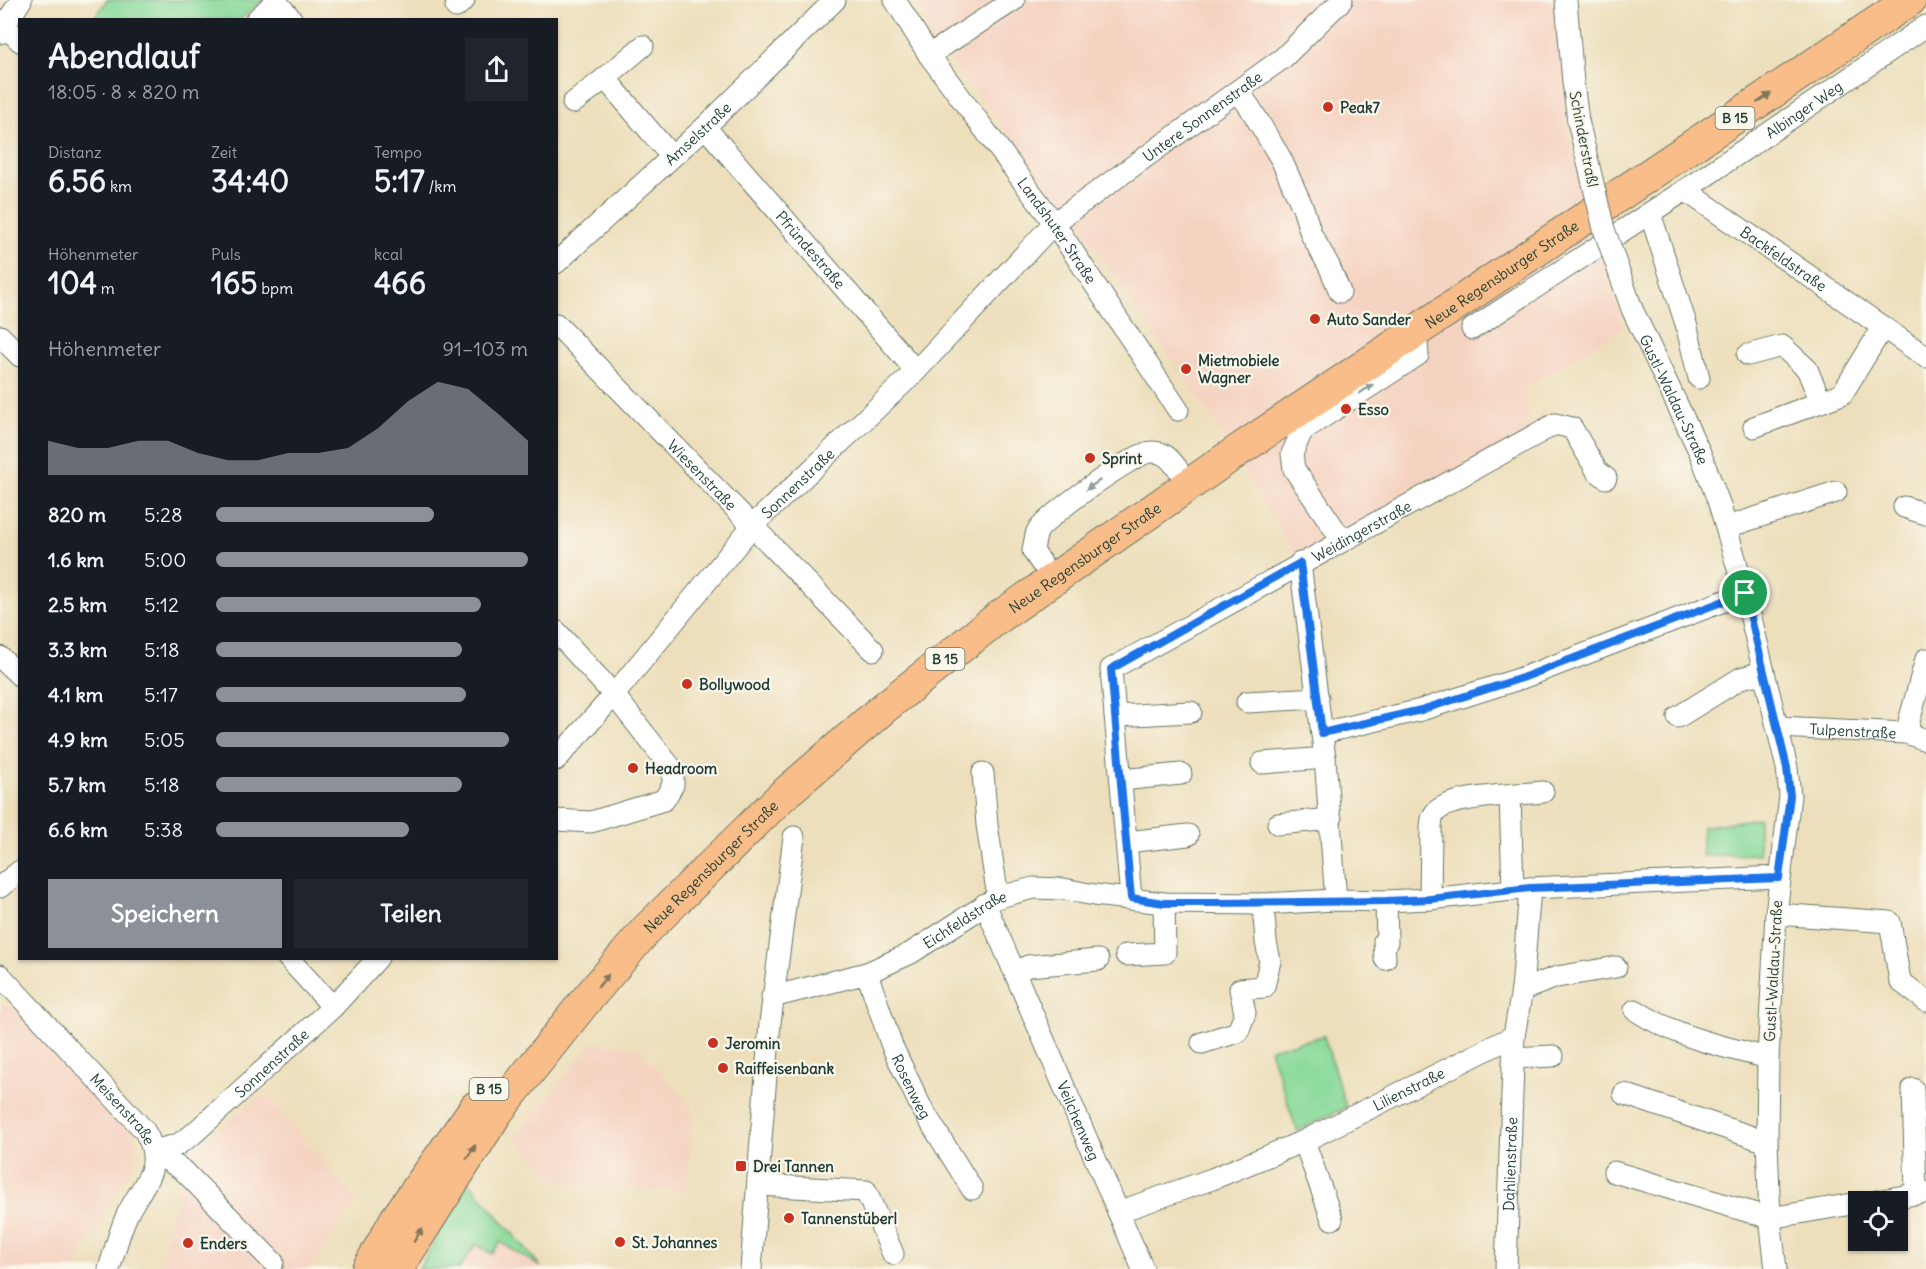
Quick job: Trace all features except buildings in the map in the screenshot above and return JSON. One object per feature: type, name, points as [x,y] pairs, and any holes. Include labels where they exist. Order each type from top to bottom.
[{"type":"highway","name":"Neue Regensburger Straße","points":[[368,1269],[396,1219],[481,1100],[589,965],[685,861],[774,776],[878,687],[1041,563],[1177,468],[1551,219],[1873,0]]},
{"type":"highway","name":"Neue Regensburger Straße","points":[[396,1269],[497,1112],[582,1005],[647,929],[764,813],[885,707],[995,620],[1291,427],[1416,332],[1910,0]]},
{"type":"highway","points":[[357,1269],[396,1219]]},
{"type":"street","points":[[8,33],[21,0]]},
{"type":"street","name":"Amselstraße","points":[[558,261],[705,127],[835,0]]},
{"type":"street","name":"Landshuter Straße","points":[[895,0],[929,55],[1054,223],[1178,410]]},
{"type":"street","points":[[929,55],[1014,0]]},
{"type":"street","name":"Untere Sonnenstraße","points":[[1054,223],[1283,58],[1342,0]]},
{"type":"street","name":"Schinderstraßl","points":[[1566,0],[1572,82],[1578,121],[1604,230],[1620,275]]},
{"type":"street","points":[[258,18],[276,1],[290,18]]},
{"type":"street","name":"Albinger Weg","points":[[1472,329],[1685,190],[1926,26]]},
{"type":"street","points":[[573,103],[643,46]]},
{"type":"street","points":[[604,78],[672,158]]},
{"type":"street","points":[[1238,91],[1281,159],[1303,208],[1311,234],[1340,292]]},
{"type":"street","name":"Pfründestraße","points":[[705,127],[916,371]]},
{"type":"street","name":"Backfeldstraße","points":[[1685,190],[1926,357]]},
{"type":"street","points":[[1650,213],[1686,324],[1699,378]]},
{"type":"street","name":"Sonnenstraße","points":[[558,758],[614,695],[753,525],[916,371],[1054,223]]},
{"type":"street","name":"Gustl-Waldau-Straße","points":[[1620,275],[1645,337],[1701,455],[1727,527],[1787,768],[1790,796],[1779,878],[1768,1058],[1767,1142],[1770,1218],[1776,1269]]},
{"type":"street","name":"Wiesenstraße","points":[[558,326],[873,651]]},
{"type":"street","points":[[1754,427],[1842,394],[1883,327]]},
{"type":"street","points":[[0,336],[18,354]]},
{"type":"street","points":[[1748,354],[1782,346],[1807,369],[1821,402]]},
{"type":"street","name":"Weidingerstraße","points":[[1131,898],[1111,669],[1555,424],[1572,428],[1597,471],[1606,478]]},
{"type":"street","points":[[1291,427],[1294,470],[1342,540]]},
{"type":"street","points":[[1727,527],[1836,492]]},
{"type":"street","points":[[1905,507],[1926,514]]},
{"type":"street","points":[[1300,563],[1325,758],[1336,900]]},
{"type":"street","points":[[1322,733],[1421,710],[1522,678],[1745,593]]},
{"type":"street","points":[[558,633],[614,695],[673,770],[673,785],[664,800],[591,822],[558,820]]},
{"type":"street","points":[[0,657],[18,674]]},
{"type":"street","points":[[1906,733],[1926,659]]},
{"type":"street","points":[[1678,717],[1741,678],[1764,672]]},
{"type":"street","points":[[1247,702],[1318,698]]},
{"type":"street","points":[[1115,716],[1191,712]]},
{"type":"street","name":"Tulpenstraße","points":[[1778,727],[1906,733],[1926,740]]},
{"type":"street","points":[[1262,763],[1325,758]]},
{"type":"street","name":"Veilchenweg","points":[[983,773],[987,825],[997,891],[991,901],[1015,972],[1143,1269]]},
{"type":"street","points":[[1121,780],[1181,774]]},
{"type":"street","points":[[1430,899],[1431,826],[1435,813],[1458,801],[1543,792]]},
{"type":"street","name":"Dahlienstraße","points":[[1506,1269],[1514,1036],[1522,990],[1521,889],[1510,795]]},
{"type":"street","points":[[1278,824],[1331,819]]},
{"type":"street","points":[[1127,842],[1188,835]]},
{"type":"street","points":[[751,1269],[772,997],[794,837]]},
{"type":"street","points":[[0,887],[18,872]]},
{"type":"street","name":"Eichfeldstraße","points":[[772,997],[867,973],[911,953],[991,901],[1033,888],[1064,889],[1164,903],[1263,904],[1336,900],[1430,899],[1521,889],[1779,878]]},
{"type":"street","points":[[1384,959],[1384,941],[1387,942],[1386,901]]},
{"type":"street","points":[[1126,955],[1165,953],[1164,903]]},
{"type":"street","points":[[1202,1043],[1238,1032],[1245,1013],[1240,989],[1264,987],[1270,961],[1263,904]]},
{"type":"street","points":[[1776,914],[1890,922],[1900,981],[1926,1001]]},
{"type":"street","points":[[290,960],[333,1007]]},
{"type":"street","name":"Sonnenstraße","points":[[153,1151],[177,1145],[192,1135],[333,1007],[376,960]]},
{"type":"street","points":[[1015,972],[1028,966],[1098,960]]},
{"type":"street","points":[[1522,990],[1557,977],[1616,967]]},
{"type":"street","name":"Rosenweg","points":[[867,973],[892,1046],[921,1107],[972,1190]]},
{"type":"street","name":"Meisenstraße","points":[[0,975],[144,1130],[150,1140],[154,1163],[152,1174],[126,1216],[109,1269]]},
{"type":"street","name":"Gustl-Waldau-Straße","points":[[1635,1010],[1655,1023],[1693,1040],[1768,1058]]},
{"type":"street","name":"Lilienstraße","points":[[1118,1212],[1212,1179],[1304,1141],[1514,1036]]},
{"type":"street","points":[[1514,1058],[1553,1056]]},
{"type":"street","points":[[1913,1089],[1921,1193]]},
{"type":"street","points":[[1624,1094],[1767,1142]]},
{"type":"street","points":[[1304,1141],[1332,1219]]},
{"type":"street","points":[[153,1151],[184,1171],[273,1262]]},
{"type":"street","points":[[1614,1172],[1770,1218],[1848,1205]]},
{"type":"street","points":[[758,1185],[866,1191],[893,1254]]},
{"type":"shaded area","points":[[914,0],[1557,0],[1567,127],[1595,241],[1624,327],[1523,389],[1532,432],[1296,556],[1202,403],[1078,224],[948,57]]},
{"type":"shaded area","points":[[11,1001],[133,1131],[136,1155],[127,1177],[86,1245],[77,1269],[0,1269],[0,1011]]},
{"type":"shaded area","name":"St. Johannes","points":[[593,1043],[637,1047],[693,1107],[687,1191],[558,1182],[514,1138]]},
{"type":"shaded area","points":[[266,1094],[357,1201],[309,1269],[161,1269],[166,1236],[181,1182],[194,1150],[238,1113]]},
{"type":"shaded area","points":[[477,1192],[541,1267],[544,1269],[428,1269]]},
{"type":"green space","points":[[107,0],[262,0],[242,18],[94,18]]},
{"type":"green space","points":[[1759,818],[1759,854],[1702,856],[1702,827]]},
{"type":"green space","points":[[1324,1036],[1346,1107],[1297,1131],[1270,1049]]},
{"type":"green space","points":[[468,1181],[541,1267],[500,1242],[492,1254],[476,1244],[459,1269],[419,1269]]},
{"type":"place","name":"Peak7","points":[[1328,107]]},
{"type":"place","name":"Auto Sander","points":[[1315,319]]},
{"type":"place","name":"Mietmobiele Wagner","points":[[1186,369]]},
{"type":"place","name":"Esso","points":[[1346,409]]},
{"type":"place","name":"Sprint","points":[[1090,458]]},
{"type":"place","name":"Bollywood","points":[[687,684]]},
{"type":"place","name":"Headroom","points":[[633,768]]},
{"type":"place","name":"Jeromin","points":[[713,1043]]},
{"type":"place","name":"Raiffeisenbank","points":[[723,1068]]},
{"type":"place","name":"Drei Tannen","points":[[741,1166]]},
{"type":"place","name":"Tannenstüberl","points":[[789,1218]]},
{"type":"place","name":"St. Johannes","points":[[620,1242]]},
{"type":"place","name":"Enders","points":[[188,1243]]},
{"type":"route","points":[[1300,563],[1322,733],[1421,710],[1522,678],[1745,593],[1787,768],[1790,796],[1779,878],[1530,888],[1430,899],[1386,901],[1336,900],[1263,904],[1164,903],[1131,898],[1111,669],[1300,563]]}]
